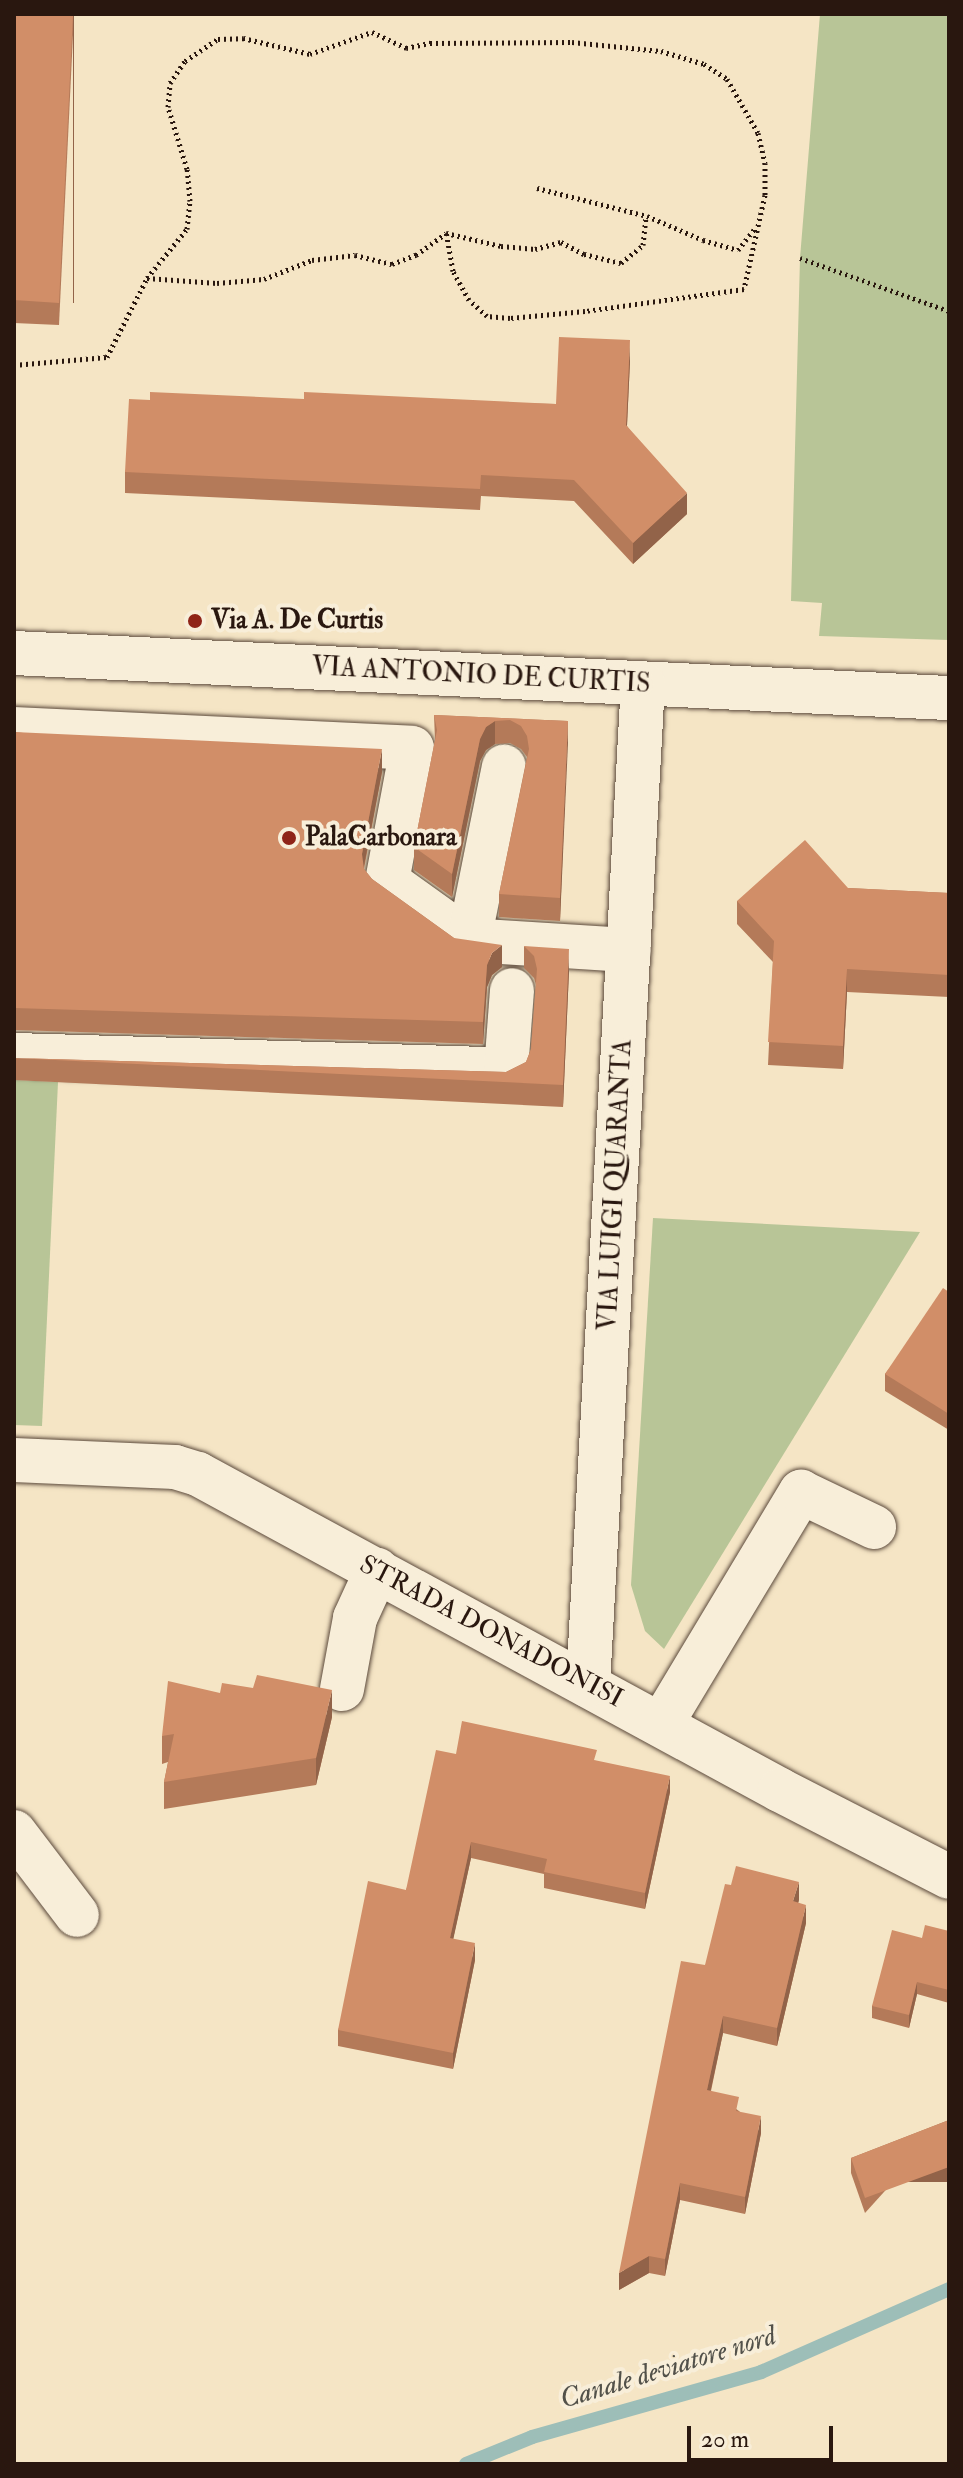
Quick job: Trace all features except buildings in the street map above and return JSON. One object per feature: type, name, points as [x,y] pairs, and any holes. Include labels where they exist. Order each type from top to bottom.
[{"type":"street","name":"VIA ANTONIO DE CURTIS","points":[[14,653],[949,698]]},
{"type":"street","name":"VIA LUIGI QUARANTA","points":[[588,1685],[643,684]]},
{"type":"street","points":[[14,729],[412,748],[387,881],[469,940],[629,950]]},
{"type":"street","points":[[469,940],[504,767]]},
{"type":"street","points":[[14,1055],[506,1070],[512,990]]},
{"type":"street","name":"STRADA DONADONISI","points":[[14,1460],[186,1469],[662,1723],[780,1790],[949,1877]]},
{"type":"street","points":[[662,1723],[801,1492],[874,1527]]},
{"type":"street","points":[[342,1689],[355,1618],[377,1570]]},
{"type":"street","points":[[14,1832],[77,1915]]},
{"type":"path","points":[[14,365],[107,357],[147,278],[187,229],[190,201],[187,169],[168,107],[170,83],[185,61],[218,39],[243,38],[310,54],[372,32],[406,48],[430,43],[572,42],[661,51],[704,64],[727,79],[758,133],[765,163],[765,195],[744,289],[510,318],[487,316],[469,300],[453,271],[446,233]]},
{"type":"path","points":[[537,188],[647,216],[703,240],[738,250],[756,226]]},
{"type":"path","points":[[147,278],[217,283],[264,279],[312,260],[355,255],[392,264],[416,255],[446,233],[501,246],[535,249],[561,242],[584,254],[621,263],[643,245],[647,216]]},
{"type":"path","points":[[800,258],[949,311]]},
{"type":"green space","points":[[820,14],[949,14],[949,640],[819,636],[822,603],[791,601],[800,258]]},
{"type":"green space","points":[[14,1080],[58,1082],[42,1426],[14,1425]]},
{"type":"green space","points":[[653,1218],[920,1232],[664,1649],[645,1631],[631,1585]]},
{"type":"waterway","name":"Canale deviatore nord","points":[[466,2464],[532,2437],[761,2372],[949,2289]]},
{"type":"place","name":"Via A. De Curtis","points":[[195,621]]},
{"type":"place","name":"PalaCarbonara","points":[[289,838]]}]
